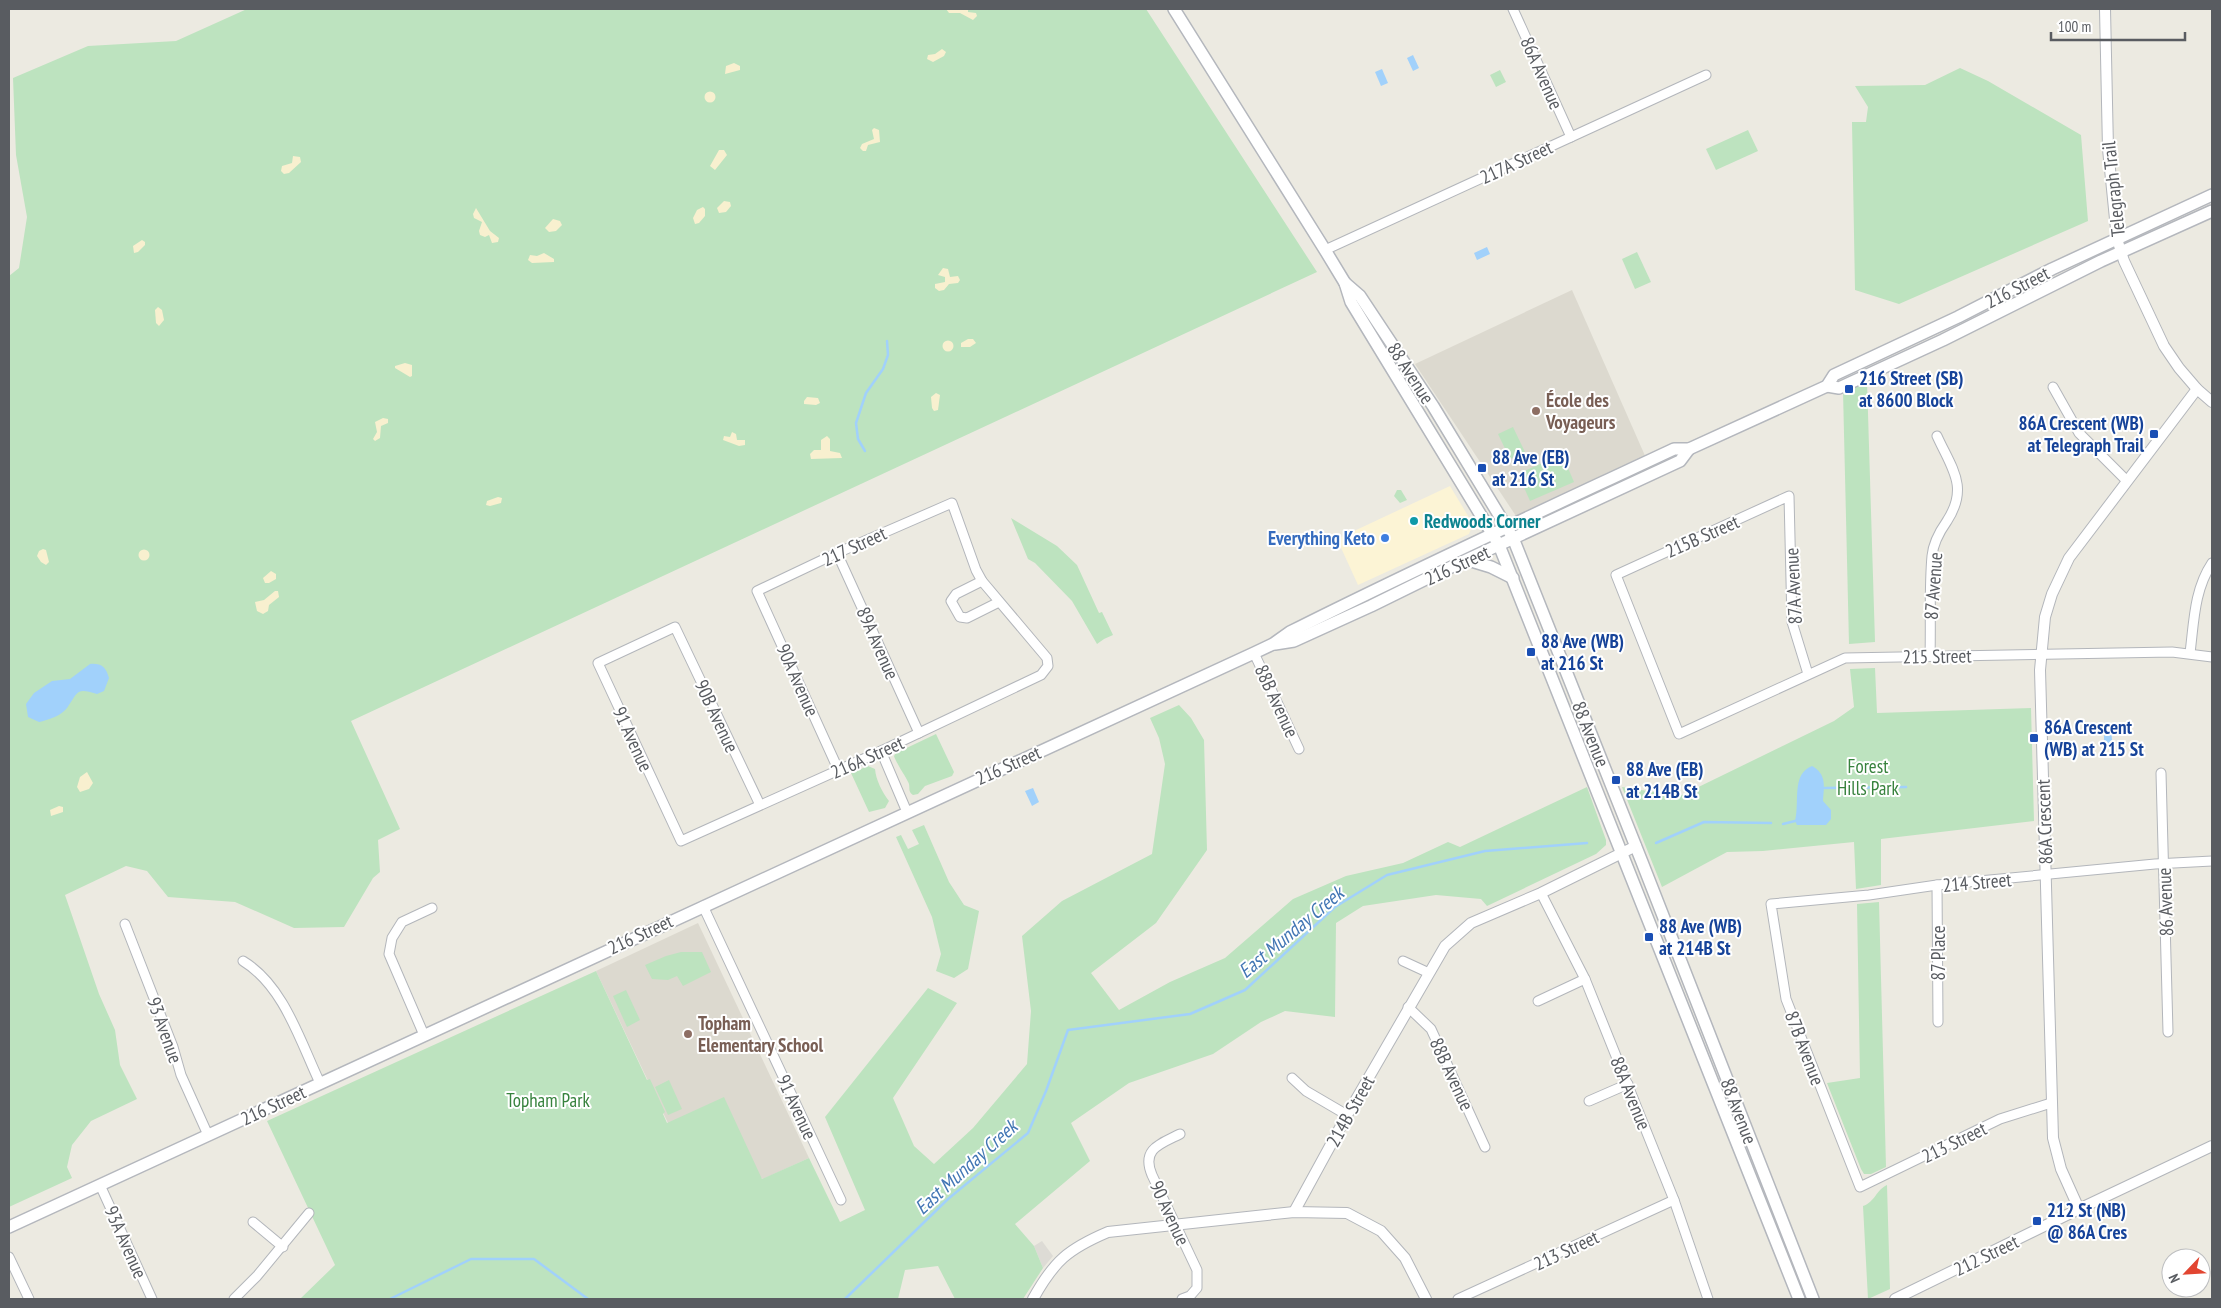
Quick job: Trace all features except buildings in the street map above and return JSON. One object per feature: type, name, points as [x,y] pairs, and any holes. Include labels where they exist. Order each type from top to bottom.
[{"type":"main road","name":"88 Avenue","points":[[1174,9],[1325,250],[1345,283],[1351,302],[1493,532],[1513,578],[1799,1299]]},
{"type":"main road","name":"216 Street","points":[[1828,386],[1834,375],[2212,195]]},
{"type":"main road","name":"216 Street","points":[[1273,644],[1294,641],[1680,462],[1689,450],[1828,386],[1839,388],[1943,340],[2036,292],[2120,252],[2212,211]]},
{"type":"main road","name":"88 Avenue","points":[[1345,283],[1360,296],[1433,406],[1513,538],[1813,1299]]},
{"type":"main road","name":"216 Street","points":[[9,1227],[1254,653],[1273,644],[1290,632],[1493,532],[1674,449],[1689,450]]},
{"type":"main road","points":[[1468,560],[1492,567],[1513,578]]},
{"type":"street","name":"86A Avenue","points":[[1513,9],[1571,137]]},
{"type":"street","name":"Telegraph Trail","points":[[2105,9],[2108,149],[2120,252],[2164,346],[2197,389],[2212,402]]},
{"type":"street","name":"217A Street","points":[[1325,250],[1706,75]]},
{"type":"street","points":[[2053,387],[2079,434],[2127,481]]},
{"type":"street","name":"86A Crescent","points":[[2079,1209],[2061,1169],[2053,1138],[2040,655],[2045,616],[2062,571],[2080,541],[2197,389]]},
{"type":"street","name":"87 Avenue","points":[[1930,656],[1932,554],[1941,530],[1954,509],[1958,493],[1956,476],[1937,436]]},
{"type":"street","name":"215B Street","points":[[1679,734],[1616,575],[1789,496]]},
{"type":"street","name":"87A Avenue","points":[[1789,496],[1792,622],[1808,674]]},
{"type":"street","name":"217 Street","points":[[758,591],[838,553],[952,503],[976,570],[982,581]]},
{"type":"street","name":"89A Avenue","points":[[838,553],[919,733]]},
{"type":"street","points":[[2190,653],[2198,595],[2204,577],[2212,564]]},
{"type":"street","points":[[982,581],[999,602],[967,618],[960,617],[951,601],[956,594],[982,581]]},
{"type":"street","name":"90A Avenue","points":[[758,591],[838,769]]},
{"type":"street","name":"216A Street","points":[[681,841],[881,751],[1041,675],[1048,666],[1046,658],[999,602]]},
{"type":"street","name":"90B Avenue","points":[[598,663],[675,627],[760,805]]},
{"type":"street","name":"88B Avenue","points":[[1254,653],[1299,749]]},
{"type":"street","name":"215 Street","points":[[1679,734],[1845,658],[2190,653],[2212,657]]},
{"type":"street","name":"91 Avenue","points":[[598,663],[681,841]]},
{"type":"street","points":[[881,751],[907,812]]},
{"type":"street","name":"86 Avenue","points":[[2160,772],[2168,1032]]},
{"type":"street","name":"214B Street","points":[[1294,1212],[1408,1007],[1446,946],[1471,923],[1541,892],[1636,846]]},
{"type":"street","name":"214 Street","points":[[1771,904],[1870,895],[1937,885],[2164,863],[2212,861]]},
{"type":"street","name":"87 Place","points":[[1937,885],[1938,1022]]},
{"type":"street","name":"88A Avenue","points":[[1541,892],[1585,979],[1674,1200],[1708,1299]]},
{"type":"street","name":"87B Avenue","points":[[1771,904],[1786,999],[1860,1187]]},
{"type":"street","name":"91 Avenue","points":[[703,906],[840,1200]]},
{"type":"street","points":[[424,1035],[389,954],[392,938],[402,922],[432,908]]},
{"type":"street","name":"93 Avenue","points":[[125,924],[184,1083],[208,1135]]},
{"type":"street","points":[[242,961],[256,969],[277,994],[320,1083]]},
{"type":"street","points":[[1403,961],[1429,973]]},
{"type":"street","points":[[1538,1001],[1585,979]]},
{"type":"street","name":"88B Avenue","points":[[1408,1007],[1431,1029],[1485,1147]]},
{"type":"street","points":[[1292,1078],[1306,1091],[1347,1115]]},
{"type":"street","points":[[1589,1101],[1628,1084]]},
{"type":"street","name":"213 Street","points":[[1860,1187],[2000,1119],[2051,1103]]},
{"type":"street","name":"90 Avenue","points":[[1180,1134],[1158,1145],[1150,1153],[1148,1159],[1150,1170],[1197,1270],[1197,1288],[1190,1296],[1182,1299]]},
{"type":"street","name":"212 Street","points":[[1895,1299],[2212,1146]]},
{"type":"street","name":"93A Avenue","points":[[100,1185],[152,1299]]},
{"type":"street","name":"213 Street","points":[[1458,1299],[1674,1200]]},
{"type":"street","points":[[1033,1299],[1063,1256],[1084,1242],[1108,1232],[1294,1212],[1347,1213],[1381,1231],[1405,1258],[1426,1299]]},
{"type":"street","points":[[234,1299],[283,1247],[309,1213]]},
{"type":"street","points":[[253,1222],[283,1247]]},
{"type":"street","points":[[9,1257],[29,1299]]},
{"type":"shaded area","name":"École des Voyageurs","points":[[1572,290],[1646,458],[1516,516],[1415,364]]},
{"type":"shaded area","points":[[1450,486],[1473,524],[1469,534],[1358,585],[1337,539]]},
{"type":"shaded area","name":"Topham Elementary School","points":[[698,923],[809,1158],[763,1179],[668,1123],[596,971]]},
{"type":"shaded area","points":[[1042,1241],[1053,1256],[1043,1268],[1034,1246]]},
{"type":"green space","points":[[247,9],[1146,9],[1317,272],[351,721],[400,829],[378,840],[380,872],[373,878],[344,927],[294,928],[235,902],[168,897],[147,871],[126,866],[65,895],[99,994],[115,1030],[120,1065],[137,1099],[91,1121],[72,1145],[67,1167],[72,1178],[9,1207],[9,276],[19,268],[27,217],[16,155],[13,78],[88,46],[176,41]]},
{"type":"green space","points":[[1960,68],[1988,81],[2081,135],[2088,221],[1899,304],[1855,290],[1852,122],[1866,122],[1868,107],[1855,86],[1925,85]]},
{"type":"green space","points":[[1500,70],[1506,82],[1496,87],[1490,75]]},
{"type":"green space","points":[[1748,130],[1758,151],[1716,170],[1706,149]]},
{"type":"green space","points":[[1637,252],[1651,282],[1635,289],[1622,259]]},
{"type":"green space","points":[[1867,381],[1875,642],[1849,644],[1843,391]]},
{"type":"green space","points":[[1513,427],[1525,452],[1510,459],[1498,434]]},
{"type":"green space","points":[[1562,454],[1574,482],[1530,501],[1518,474]]},
{"type":"green space","points":[[1397,490],[1401,490],[1407,500],[1400,503],[1394,496]]},
{"type":"green space","points":[[1011,518],[1057,546],[1077,565],[1099,613],[1102,612],[1113,635],[1097,644],[1072,601],[1035,563],[1028,559]]},
{"type":"green space","name":"Forest Hills Park","points":[[1875,668],[1877,713],[2031,708],[2034,821],[1881,839],[1881,885],[1856,889],[1854,842],[1763,851],[1727,852],[1662,887],[1622,787],[1680,796],[1834,721],[1854,707],[1850,669]]},
{"type":"green space","name":"Topham Park","points":[[1179,705],[1191,718],[1204,740],[1207,850],[1156,923],[1091,973],[1119,1010],[1170,982],[1225,958],[1293,899],[1346,876],[1403,863],[1448,842],[1460,847],[1587,787],[1606,840],[1606,845],[1596,854],[1487,906],[1481,899],[1436,895],[1363,906],[1336,923],[1335,1017],[1285,1011],[1261,1022],[1213,1054],[1129,1083],[1071,1123],[1090,1161],[1015,1224],[1034,1246],[1043,1268],[1023,1299],[955,1299],[938,1266],[905,1270],[898,1299],[300,1299],[335,1265],[267,1121],[596,971],[647,1080],[650,1079],[665,1112],[663,1114],[667,1123],[724,1097],[762,1179],[809,1158],[840,1222],[865,1210],[825,1117],[928,988],[957,1003],[893,1098],[914,1146],[934,1164],[973,1128],[1027,1064],[1031,1011],[1022,936],[1062,901],[1152,854],[1165,764],[1159,738],[1150,718]]},
{"type":"green space","points":[[936,734],[954,772],[952,776],[925,786],[918,794],[913,795],[894,756],[896,753]]},
{"type":"green space","points":[[868,766],[875,769],[880,786],[889,801],[885,808],[869,812],[851,773]]},
{"type":"green space","points":[[924,825],[949,882],[964,905],[979,911],[968,969],[954,978],[936,971],[941,954],[932,917],[896,837],[901,835],[908,849],[919,844],[912,830]]},
{"type":"green space","points":[[1879,902],[1886,1167],[1871,1174],[1864,1174],[1827,1083],[1860,1078],[1857,904]]},
{"type":"green space","points":[[681,952],[702,952],[711,972],[683,986],[677,976],[668,980],[652,979],[645,965]]},
{"type":"green space","points":[[626,990],[640,1020],[627,1027],[613,996]]},
{"type":"green space","points":[[669,1080],[682,1109],[668,1115],[655,1087]]},
{"type":"green space","points":[[1887,1185],[1890,1289],[1868,1299],[1863,1206],[1870,1202]]},
{"type":"sand","points":[[946,9],[968,9],[968,12],[976,13],[977,16],[973,20],[960,13],[949,13]]},
{"type":"sand","points":[[942,49],[946,52],[944,56],[933,62],[927,59],[928,55],[935,54]]},
{"type":"sand","points":[[734,63],[740,66],[740,70],[725,74],[726,66]]},
{"type":"sand","points":[[710,91],[716,97],[710,103],[704,97]]},
{"type":"sand","points":[[874,128],[879,130],[880,142],[868,145],[866,151],[863,151],[860,148],[862,144],[874,139],[872,130]]},
{"type":"sand","points":[[719,150],[724,150],[727,155],[715,170],[710,166]]},
{"type":"sand","points":[[293,156],[300,157],[301,162],[289,173],[284,174],[281,171],[282,166],[292,163]]},
{"type":"sand","points":[[724,201],[730,202],[731,206],[726,212],[719,213],[717,208]]},
{"type":"sand","points":[[703,207],[705,209],[705,216],[699,223],[695,224],[693,218],[697,210]]},
{"type":"sand","points":[[476,208],[490,231],[499,238],[498,242],[492,243],[489,235],[485,237],[480,235],[479,231],[482,222],[474,218],[473,214]]},
{"type":"sand","points":[[553,219],[560,221],[562,225],[556,231],[549,232],[545,228]]},
{"type":"sand","points":[[142,240],[145,242],[145,245],[138,252],[134,253],[133,246]]},
{"type":"sand","points":[[544,253],[554,259],[554,262],[532,263],[528,260],[530,255],[537,256]]},
{"type":"sand","points":[[943,268],[948,269],[950,277],[958,276],[960,280],[958,283],[949,284],[944,290],[939,291],[935,288],[935,284],[945,282],[945,277],[938,275]]},
{"type":"sand","points":[[158,307],[162,310],[164,320],[159,326],[156,323],[155,310]]},
{"type":"sand","points":[[968,339],[973,339],[976,343],[970,347],[961,347],[961,343]]},
{"type":"sand","points":[[948,340],[954,346],[948,352],[942,346]]},
{"type":"sand","points":[[405,363],[412,365],[412,376],[410,377],[395,368],[395,366]]},
{"type":"sand","points":[[936,393],[940,395],[938,410],[934,411],[931,397]]},
{"type":"sand","points":[[807,397],[818,398],[820,403],[816,405],[804,404]]},
{"type":"sand","points":[[383,418],[388,419],[388,423],[381,426],[380,438],[375,441],[373,439],[377,432],[375,422]]},
{"type":"sand","points":[[732,432],[736,434],[737,440],[745,440],[745,445],[739,446],[723,440],[724,436],[730,437]]},
{"type":"sand","points":[[827,436],[830,439],[830,451],[840,453],[842,458],[811,459],[810,454],[814,450],[821,450],[821,440]]},
{"type":"sand","points":[[498,497],[502,498],[501,503],[490,506],[486,505],[487,501]]},
{"type":"sand","points":[[144,549],[150,555],[144,561],[138,555]]},
{"type":"sand","points":[[46,550],[49,562],[46,565],[37,556],[39,551]]},
{"type":"sand","points":[[271,571],[276,574],[276,579],[265,583],[263,578]]},
{"type":"sand","points":[[275,591],[278,591],[279,597],[269,605],[268,611],[263,614],[257,611],[255,602],[264,600]]},
{"type":"sand","points":[[87,772],[93,783],[89,789],[80,792],[77,787],[80,777]]},
{"type":"sand","points":[[59,806],[63,807],[63,812],[51,816],[50,810]]},
{"type":"water","points":[[1413,55],[1419,68],[1413,71],[1407,58]]},
{"type":"water","points":[[1382,69],[1388,83],[1381,86],[1375,72]]},
{"type":"water","points":[[1487,247],[1490,254],[1477,260],[1474,253]]},
{"type":"water","points":[[90,664],[100,665],[106,671],[109,678],[104,691],[97,694],[85,691],[78,692],[64,711],[50,719],[39,722],[28,717],[26,704],[34,693],[52,681],[70,679]]},
{"type":"water","points":[[2104,728],[2111,728],[2112,740],[2109,744],[2104,742]]},
{"type":"water","points":[[1812,766],[1817,769],[1824,781],[1823,801],[1831,810],[1831,819],[1826,825],[1797,825],[1795,821],[1799,782],[1805,770]]},
{"type":"water","points":[[1033,788],[1039,802],[1032,806],[1025,791]]},
{"type":"waterway","points":[[865,451],[858,439],[856,423],[866,393],[883,369],[888,355],[887,341]]},
{"type":"waterway","points":[[1824,788],[1906,787]]},
{"type":"waterway","points":[[1783,824],[1795,821]]},
{"type":"waterway","points":[[1656,843],[1704,822],[1771,823]]},
{"type":"waterway","name":"East Munday Creek","points":[[845,1299],[948,1199],[1028,1133],[1046,1091],[1068,1030],[1190,1014],[1245,990],[1335,907],[1387,875],[1485,851],[1587,843]]},
{"type":"waterway","name":"East Munday Creek","points":[[390,1299],[471,1259],[534,1259],[588,1299]]},
{"type":"place","name":"216 Street (SB) at 8600 Block","points":[[1849,389]]},
{"type":"place","name":"École des Voyageurs","points":[[1536,411]]},
{"type":"place","name":"86A Crescent (WB) at Telegraph Trail","points":[[2154,434]]},
{"type":"place","name":"88 Ave (EB) at 216 St","points":[[1482,468]]},
{"type":"place","name":"Redwoods Corner","points":[[1414,521]]},
{"type":"place","name":"Everything Keto","points":[[1385,538]]},
{"type":"place","name":"88 Ave (WB) at 216 St","points":[[1531,652]]},
{"type":"place","name":"86A Crescent (WB) at 215 St","points":[[2034,738]]},
{"type":"place","name":"88 Ave (EB) at 214B St","points":[[1616,780]]},
{"type":"place","name":"88 Ave (WB) at 214B St","points":[[1649,937]]},
{"type":"place","name":"Topham Elementary School","points":[[688,1034]]},
{"type":"place","name":"212 St (NB) @ 86A Cres","points":[[2037,1221]]}]
